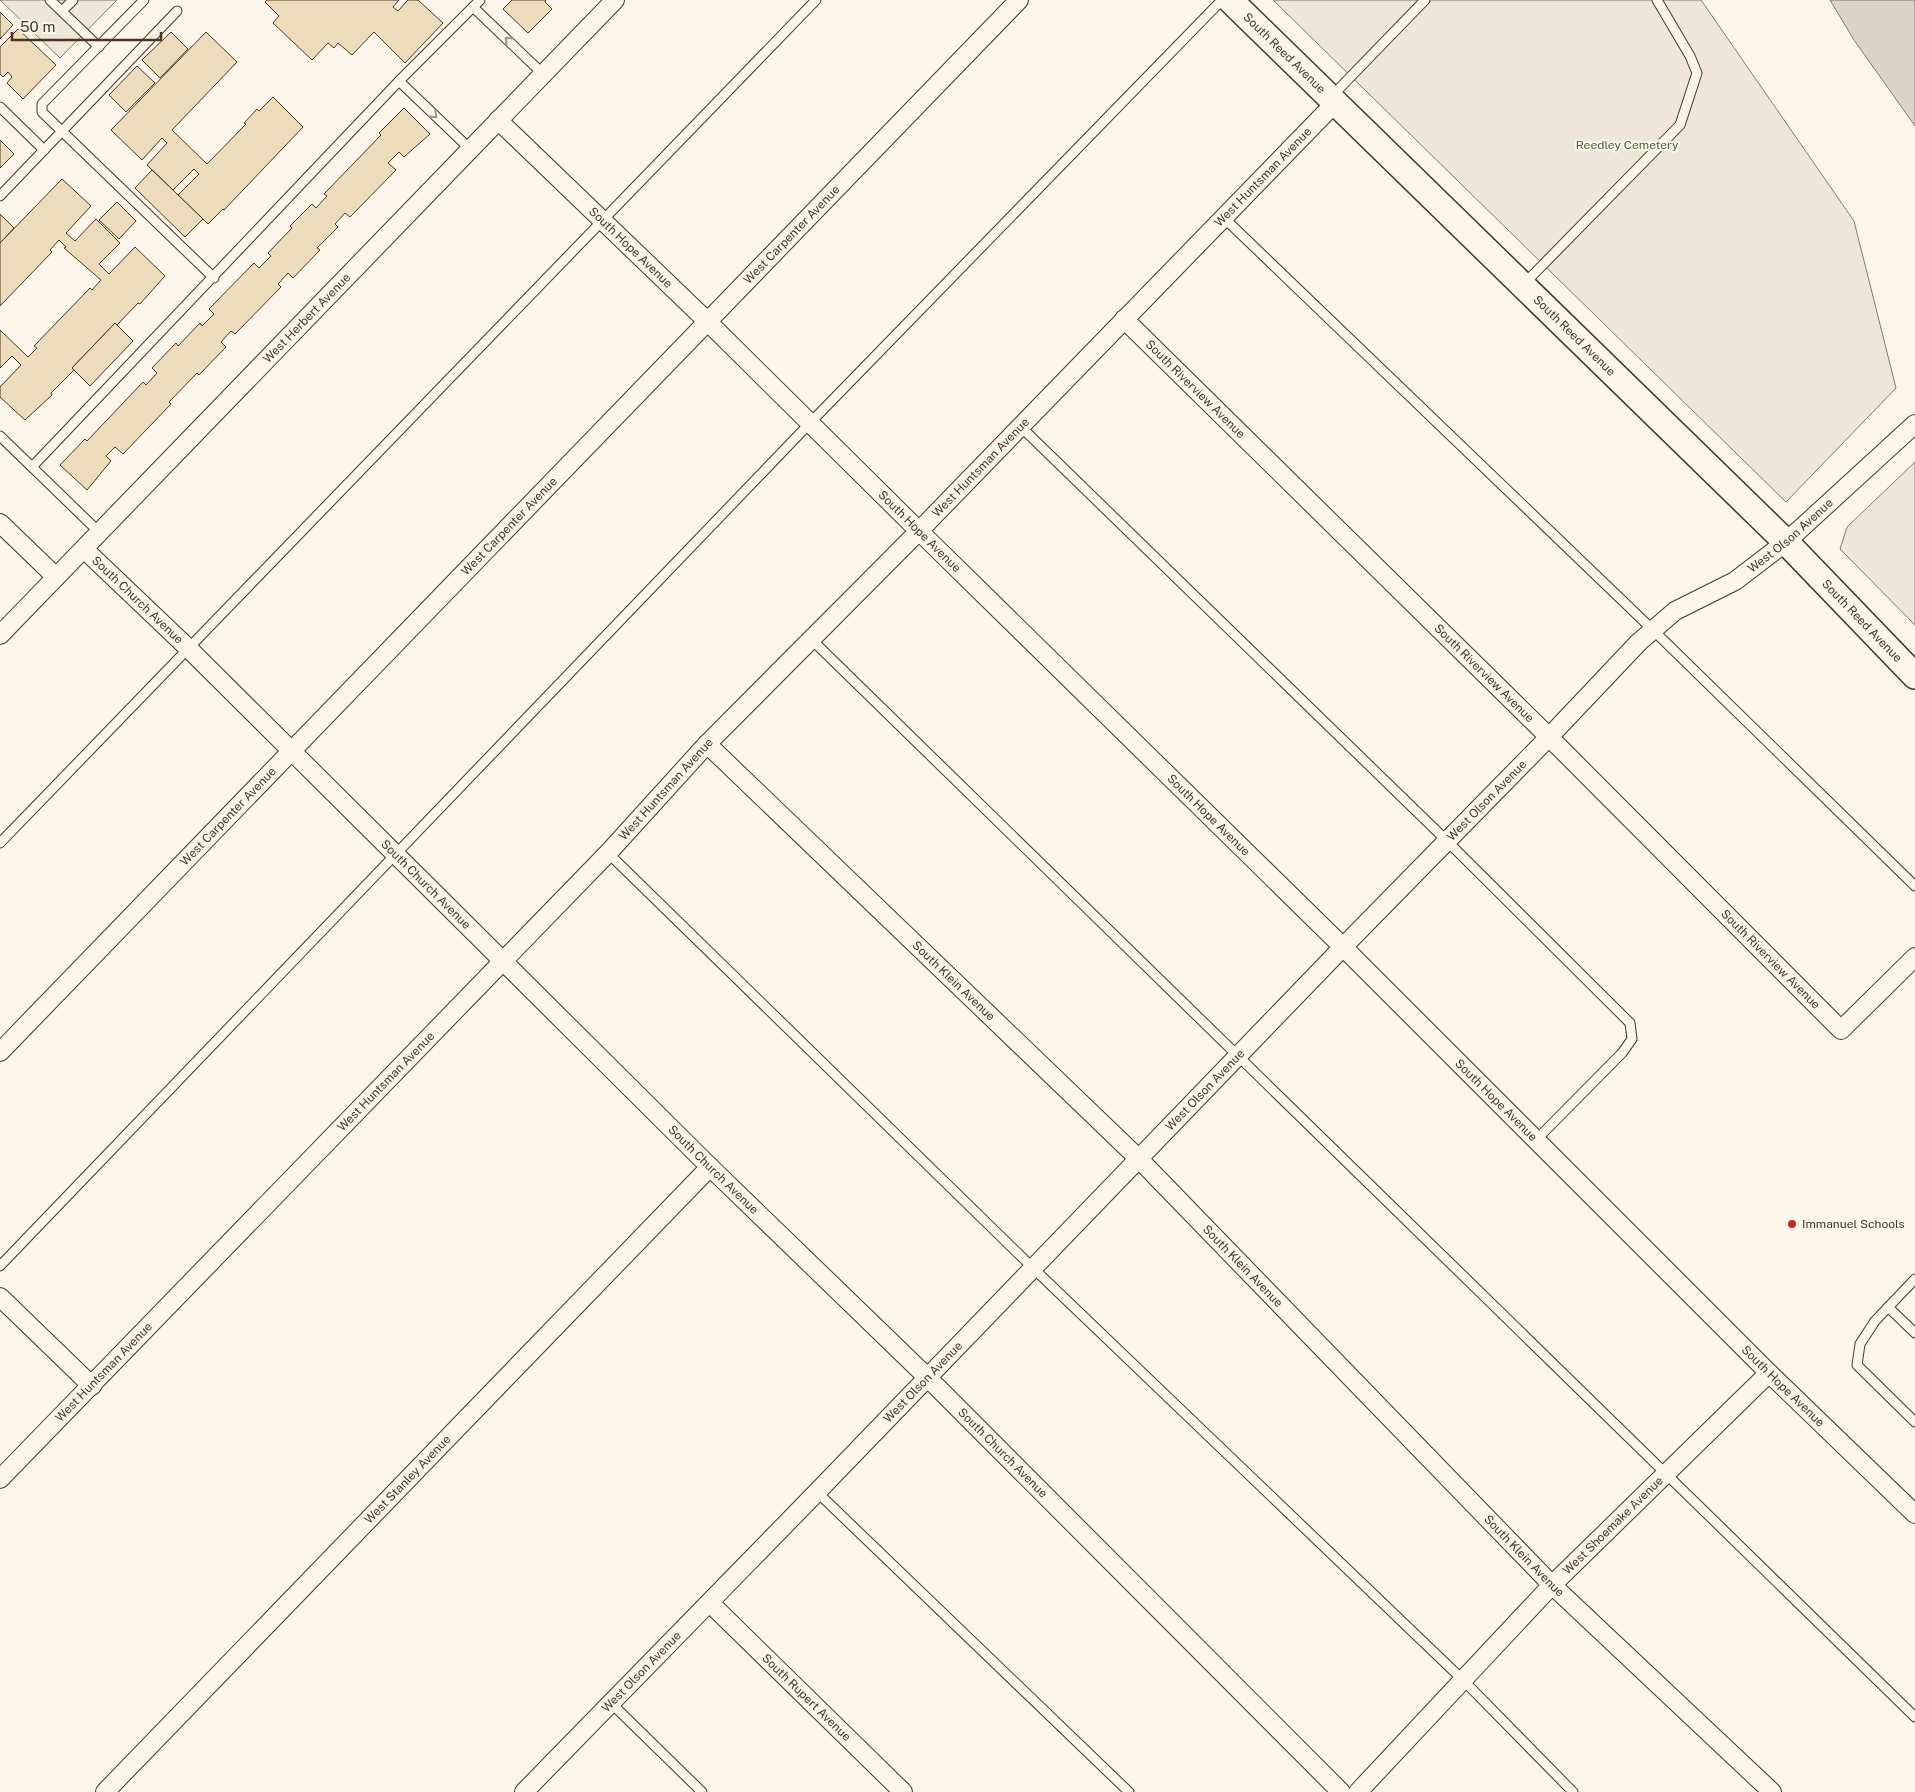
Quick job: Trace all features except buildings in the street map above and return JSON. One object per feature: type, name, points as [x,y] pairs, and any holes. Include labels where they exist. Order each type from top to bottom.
[{"type":"street","name":"West Herbert Avenue","points":[[0,635],[614,0]]},
{"type":"street","name":"West Carpenter Avenue","points":[[0,1052],[1019,0]]},
{"type":"street","name":"South Reed Avenue","points":[[1230,0],[1786,542],[1915,676]]},
{"type":"street","name":"West Huntsman Avenue","points":[[0,1478],[92,1386],[608,853],[707,744],[919,532],[1332,100]]},
{"type":"street","name":"South Hope Avenue","points":[[498,120],[708,322],[919,532],[1343,947],[1769,1373],[1915,1514]]},
{"type":"street","name":"South Riverview Avenue","points":[[1124,319],[1549,737],[1841,1030],[1915,957]]},
{"type":"street","name":"West Olson Avenue","points":[[524,1792],[710,1603],[1639,642],[1675,612],[1735,581],[1786,542],[1915,424]]},
{"type":"street","points":[[0,523],[56,577]]},
{"type":"street","name":"South Church Avenue","points":[[84,548],[397,854],[710,1167],[928,1378],[1342,1792]]},
{"type":"street","name":"South Klein Avenue","points":[[707,744],[1139,1159],[1552,1585],[1772,1792]]},
{"type":"street","name":"West Stanley Avenue","points":[[105,1792],[710,1167]]},
{"type":"street","points":[[0,1297],[92,1386]]},
{"type":"street","name":"West Shoemake Avenue","points":[[1358,1792],[1552,1585],[1769,1373]]},
{"type":"street","name":"South Rupert Avenue","points":[[710,1603],[903,1792]]},
{"type":"lane","points":[[50,0],[99,47]]},
{"type":"lane","points":[[62,12],[73,0]]},
{"type":"lane","points":[[144,0],[42,104],[42,112],[214,278]]},
{"type":"lane","points":[[0,843],[816,0]]},
{"type":"lane","points":[[0,1266],[810,423],[1222,0]]},
{"type":"lane","points":[[1332,100],[1425,0]]},
{"type":"lane","points":[[1523,285],[1680,125],[1697,73],[1690,56],[1657,0]]},
{"type":"lane","points":[[32,467],[214,278],[399,81],[477,3],[543,74]]},
{"type":"lane","points":[[0,196],[177,11]]},
{"type":"lane","points":[[399,81],[470,150]]},
{"type":"lane","points":[[0,107],[44,150]]},
{"type":"lane","points":[[1223,216],[1653,630],[1915,886]]},
{"type":"lane","points":[[1020,426],[1447,841],[1630,1023],[1632,1039],[1622,1053],[1536,1140]]},
{"type":"lane","points":[[0,436],[100,533]]},
{"type":"lane","points":[[811,639],[1915,1717]]},
{"type":"lane","points":[[608,853],[1033,1268],[1463,1680],[1573,1792]]},
{"type":"lane","points":[[1915,1278],[1875,1321],[1860,1344],[1857,1365],[1915,1422]]},
{"type":"lane","points":[[1888,1307],[1915,1333]]},
{"type":"lane","points":[[817,1492],[1129,1792]]},
{"type":"lane","points":[[611,1703],[702,1792]]},
{"type":"green space","name":"Reedley Cemetery","points":[[1273,0],[1701,0],[1854,221],[1896,388],[1786,502]]},
{"type":"green space","points":[[1915,462],[1915,625],[1840,549],[1847,527]]},
{"type":"shaded area","points":[[0,0],[117,0],[60,58]]},
{"type":"shaded area","points":[[1830,0],[1915,0],[1915,126],[1854,40]]},
{"type":"place","name":"Immanuel Schools","points":[[1792,1224]]}]
